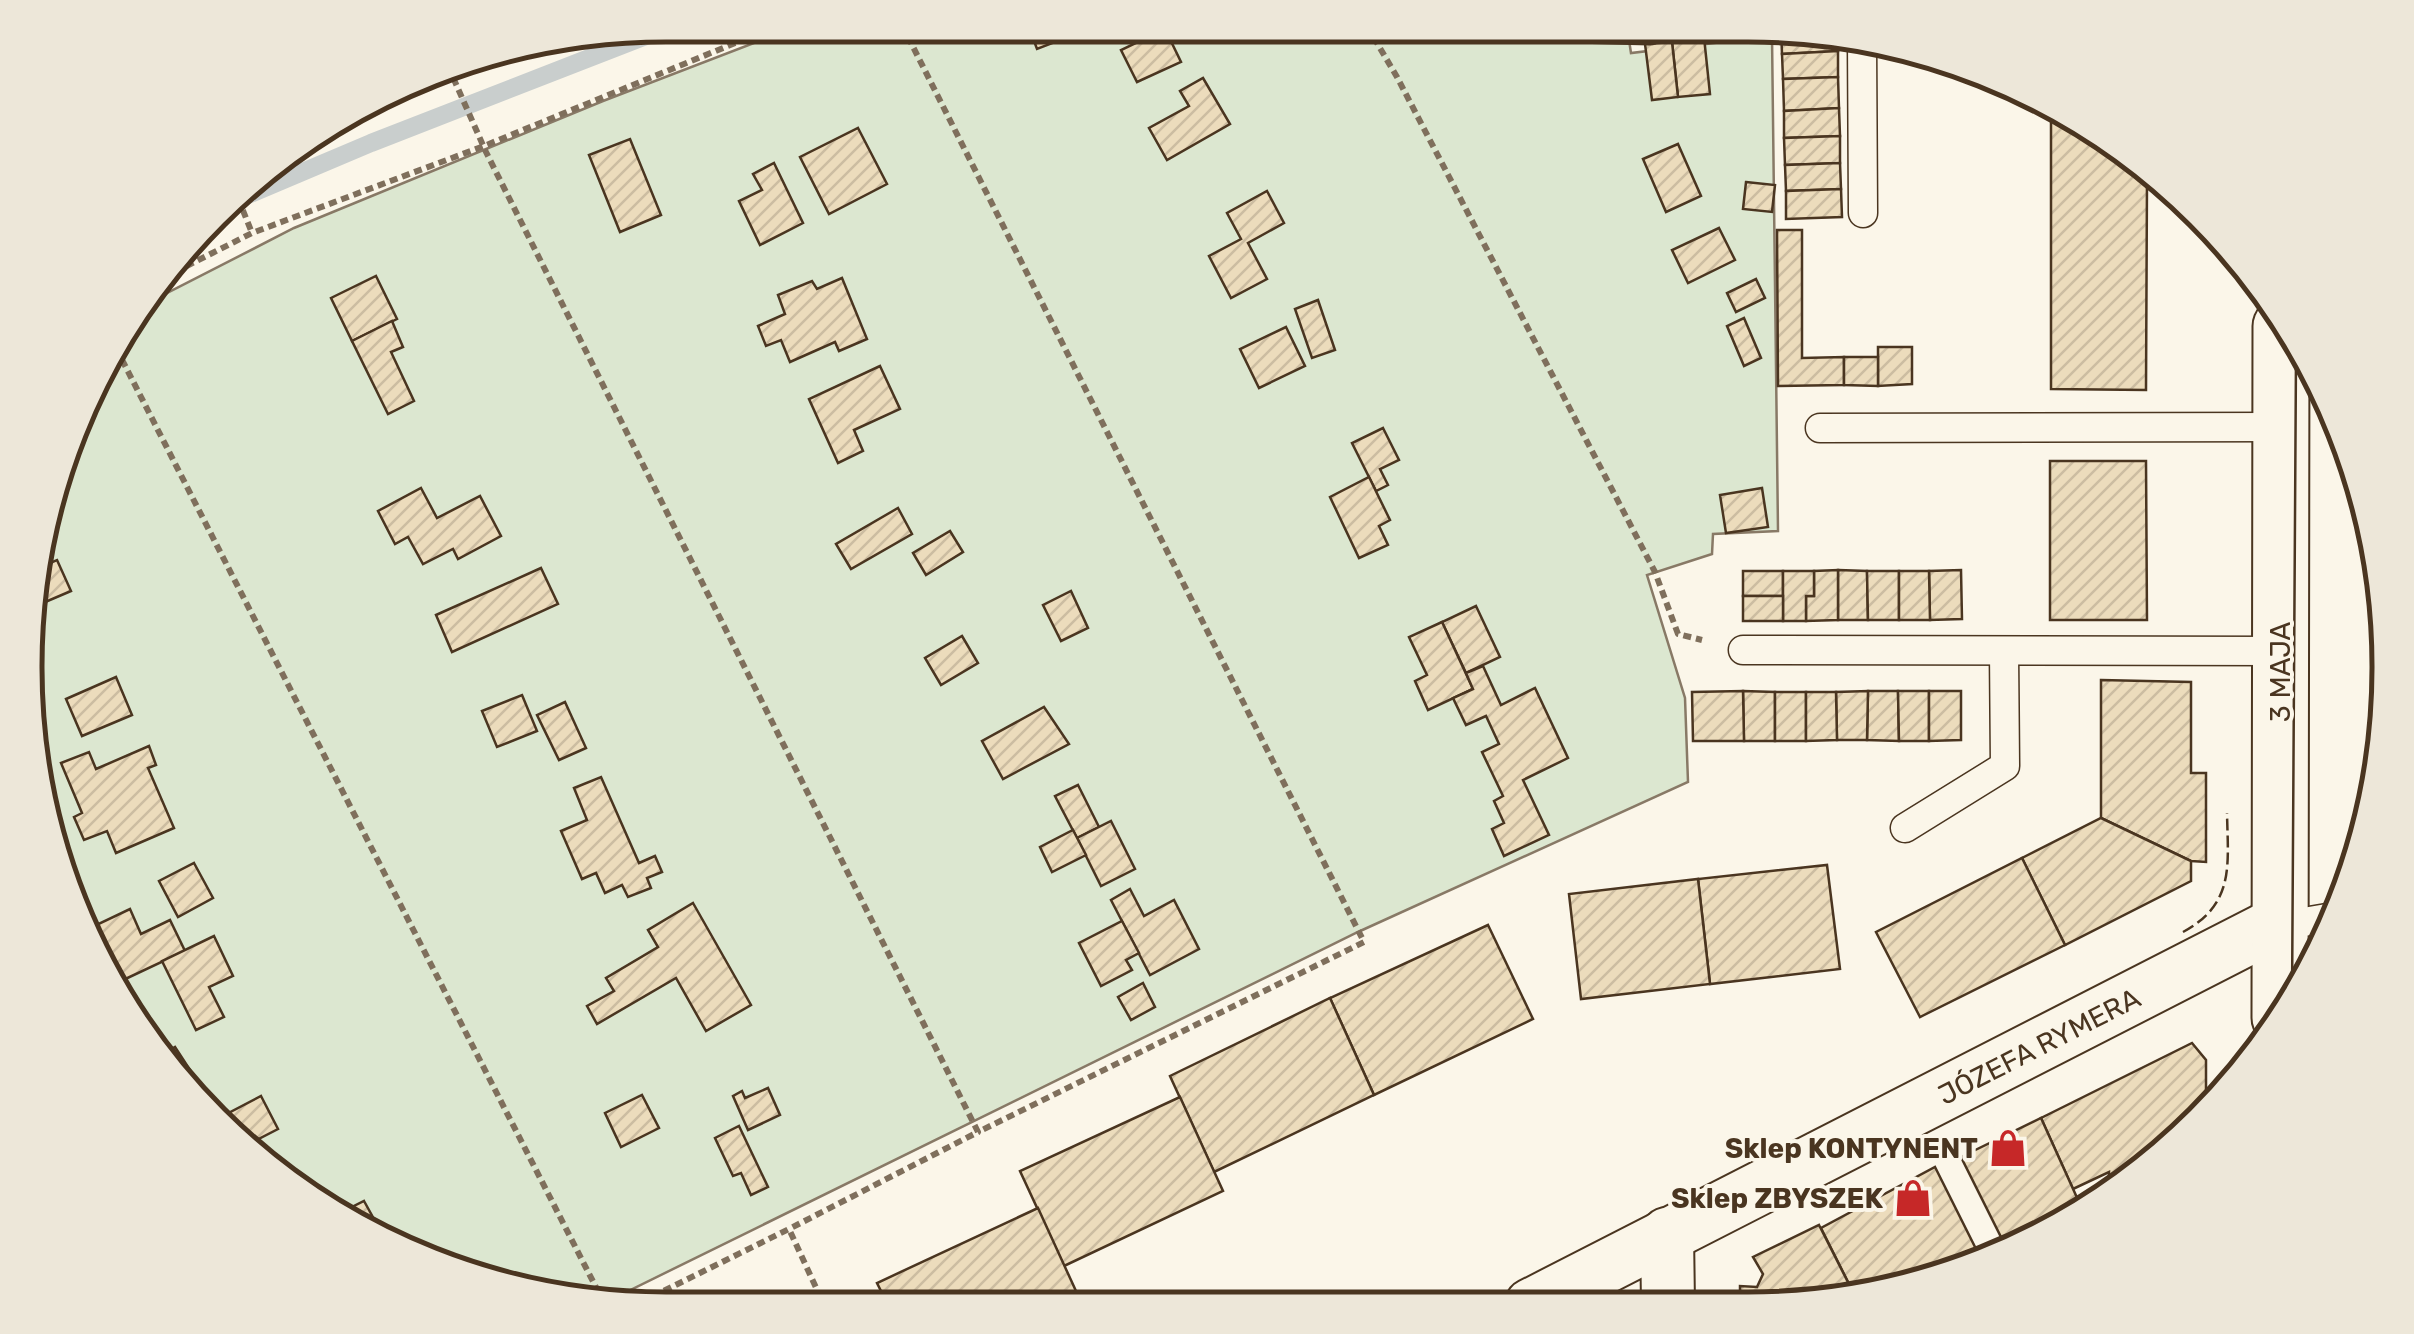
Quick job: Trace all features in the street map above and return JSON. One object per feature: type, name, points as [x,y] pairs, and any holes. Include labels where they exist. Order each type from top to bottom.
[{"type":"street","name":"3 MAJA","points":[[2281,344],[2280,652],[2304,920],[2291,974]]},
{"type":"street","name":"JÓZEFA RYMERA","points":[[1554,1292],[2304,920]]},
{"type":"street","points":[[1667,1234],[1668,1292]]},
{"type":"lane","points":[[1862,53],[1863,213]]},
{"type":"lane","points":[[1820,428],[2280,427]]},
{"type":"lane","points":[[1744,650],[2280,652]]},
{"type":"lane","points":[[1905,828],[2006,766],[2004,651]]},
{"type":"path","points":[[189,265],[252,233],[484,146],[738,42]]},
{"type":"path","points":[[663,1292],[1364,942],[911,42]]},
{"type":"path","points":[[1376,42],[1655,572],[1678,634],[1744,650]]},
{"type":"path","points":[[454,80],[978,1132]]},
{"type":"path","points":[[242,209],[252,233]]},
{"type":"path","points":[[123,361],[596,1287]]},
{"type":"path","points":[[789,1229],[819,1292]]},
{"type":"green space","points":[[757,42],[1629,42],[1631,53],[1722,42],[1772,43],[1778,531],[1713,534],[1712,554],[1647,575],[1685,698],[1688,782],[1358,932],[630,1290],[545,1280],[505,1270],[428,1244],[355,1208],[255,1137],[197,1079],[126,979],[90,906],[64,829],[48,749],[42,667],[54,545],[90,428],[126,355],[168,293],[294,228]]},
{"type":"building","points":[[1034,42],[1055,42],[1037,49]]},
{"type":"building","points":[[1138,42],[1171,42],[1181,62],[1137,82],[1121,50]]},
{"type":"building","points":[[1672,42],[1705,42],[1710,94],[1678,97]]},
{"type":"building","points":[[1672,42],[1678,97],[1652,100],[1645,44]]},
{"type":"building","points":[[1782,44],[1838,49],[1838,51],[1782,54]]},
{"type":"building","points":[[1838,51],[1838,77],[1783,79],[1782,54]]},
{"type":"building","points":[[1838,77],[1839,108],[1784,111],[1783,79]]},
{"type":"building","points":[[1203,78],[1230,124],[1167,160],[1149,128],[1189,106],[1180,91]]},
{"type":"building","points":[[1839,108],[1840,136],[1784,138],[1784,111]]},
{"type":"building","points":[[2051,122],[2147,188],[2146,390],[2051,389]]},
{"type":"building","points":[[858,128],[887,184],[829,214],[800,157]]},
{"type":"building","points":[[1840,136],[1840,163],[1785,165],[1784,138]]},
{"type":"building","points":[[630,139],[661,215],[620,232],[589,155]]},
{"type":"building","points":[[1678,144],[1701,196],[1666,212],[1643,159]]},
{"type":"building","points":[[774,163],[803,223],[760,245],[739,201],[762,190],[753,174]]},
{"type":"building","points":[[1840,163],[1841,189],[1786,191],[1785,165]]},
{"type":"building","points":[[1746,182],[1775,185],[1772,212],[1743,209]]},
{"type":"building","points":[[1841,189],[1842,217],[1786,219],[1786,191]]},
{"type":"building","points":[[1267,191],[1284,223],[1248,243],[1267,279],[1231,298],[1209,256],[1241,239],[1227,213]]},
{"type":"building","points":[[1719,228],[1735,260],[1688,283],[1672,250]]},
{"type":"building","points":[[1777,230],[1802,230],[1802,358],[1844,357],[1844,385],[1778,386]]},
{"type":"building","points":[[376,276],[397,319],[352,341],[331,298]]},
{"type":"building","points":[[842,278],[867,339],[839,351],[835,342],[790,362],[781,340],[766,346],[758,326],[785,314],[778,295],[812,281],[817,289]]},
{"type":"building","points":[[1756,279],[1765,298],[1736,312],[1727,293]]},
{"type":"building","points":[[1318,300],[1335,350],[1312,358],[1295,309]]},
{"type":"building","points":[[1744,318],[1761,358],[1744,366],[1727,326]]},
{"type":"building","points":[[392,321],[403,347],[391,352],[414,401],[388,414],[352,341]]},
{"type":"building","points":[[1286,327],[1305,366],[1259,388],[1240,349]]},
{"type":"building","points":[[1878,347],[1912,347],[1912,384],[1878,386]]},
{"type":"building","points":[[1844,357],[1878,357],[1878,386],[1844,385]]},
{"type":"building","points":[[880,366],[900,409],[854,430],[863,451],[838,463],[809,399]]},
{"type":"building","points":[[1383,428],[1399,460],[1380,469],[1388,485],[1376,491],[1352,443]]},
{"type":"building","points":[[2050,461],[2146,461],[2147,620],[2050,620]]},
{"type":"building","points":[[1369,477],[1390,520],[1379,526],[1388,545],[1359,558],[1330,497]]},
{"type":"building","points":[[421,488],[437,518],[480,496],[501,536],[458,559],[453,549],[423,564],[408,537],[395,544],[378,511]]},
{"type":"building","points":[[1762,488],[1768,527],[1726,533],[1720,495]]},
{"type":"building","points":[[898,508],[912,534],[851,569],[836,544]]},
{"type":"building","points":[[950,531],[963,552],[926,575],[913,553]]},
{"type":"building","points":[[57,560],[71,591],[46,602],[48,585],[51,562]]},
{"type":"building","points":[[541,568],[558,604],[452,652],[436,615]]},
{"type":"building","points":[[1838,570],[1867,571],[1868,620],[1838,620]]},
{"type":"building","points":[[1838,570],[1838,620],[1806,621],[1806,596],[1814,596],[1814,571]]},
{"type":"building","points":[[1961,570],[1962,619],[1930,620],[1929,571]]},
{"type":"building","points":[[1743,571],[1783,571],[1783,596],[1743,596]]},
{"type":"building","points":[[1783,571],[1814,571],[1814,596],[1806,596],[1806,621],[1783,621]]},
{"type":"building","points":[[1867,571],[1899,571],[1899,620],[1868,620]]},
{"type":"building","points":[[1899,571],[1929,571],[1930,620],[1899,620]]},
{"type":"building","points":[[1071,591],[1088,628],[1061,641],[1043,605]]},
{"type":"building","points":[[1743,596],[1783,596],[1783,621],[1743,621]]},
{"type":"building","points":[[1476,606],[1500,657],[1466,673],[1442,622]]},
{"type":"building","points":[[1442,622],[1473,689],[1428,710],[1415,681],[1427,675],[1409,637]]},
{"type":"building","points":[[962,636],[978,663],[941,685],[925,658]]},
{"type":"building","points":[[1483,666],[1501,705],[1535,688],[1568,758],[1523,780],[1549,835],[1504,856],[1492,829],[1504,823],[1494,801],[1503,796],[1482,752],[1499,744],[1486,716],[1466,725],[1453,698],[1473,689],[1466,673]]},
{"type":"building","points":[[116,677],[132,715],[82,736],[66,699]]},
{"type":"building","points":[[2101,680],[2191,682],[2191,773],[2206,773],[2206,862],[2191,861],[2101,818]]},
{"type":"building","points":[[1743,691],[1775,692],[1775,741],[1744,741]]},
{"type":"building","points":[[1743,691],[1744,741],[1693,741],[1692,692]]},
{"type":"building","points":[[1868,691],[1898,691],[1899,741],[1867,740]]},
{"type":"building","points":[[1868,691],[1867,740],[1837,740],[1836,692]]},
{"type":"building","points":[[1898,691],[1929,691],[1929,741],[1899,741]]},
{"type":"building","points":[[1929,691],[1961,691],[1961,740],[1929,741]]},
{"type":"building","points":[[1775,692],[1806,692],[1806,741],[1775,741]]},
{"type":"building","points":[[1806,692],[1836,692],[1837,740],[1806,741]]},
{"type":"building","points":[[522,695],[537,731],[497,747],[482,711]]},
{"type":"building","points":[[565,702],[586,748],[559,760],[537,715]]},
{"type":"building","points":[[1044,707],[1069,744],[1003,779],[982,741]]},
{"type":"building","points":[[149,746],[156,765],[148,768],[174,828],[116,853],[107,831],[84,840],[74,817],[82,813],[61,763],[89,752],[96,769]]},
{"type":"building","points":[[601,777],[639,863],[655,856],[662,872],[647,878],[651,888],[628,897],[622,885],[605,893],[596,873],[582,879],[561,831],[587,820],[574,788]]},
{"type":"building","points":[[1078,785],[1099,827],[1077,838],[1055,796]]},
{"type":"building","points":[[2101,818],[2191,861],[2191,881],[2065,945],[2022,858]]},
{"type":"building","points":[[1111,821],[1135,869],[1101,886],[1077,838]]},
{"type":"building","points":[[1073,830],[1086,855],[1052,872],[1040,847]]},
{"type":"building","points":[[2022,858],[2065,945],[1920,1017],[1876,932]]},
{"type":"building","points":[[194,863],[213,898],[178,917],[159,881]]},
{"type":"building","points":[[1827,865],[1840,969],[1710,984],[1698,879]]},
{"type":"building","points":[[1698,879],[1710,984],[1581,999],[1569,894]]},
{"type":"building","points":[[1130,889],[1144,916],[1174,900],[1199,949],[1150,975],[1111,900]]},
{"type":"building","points":[[693,903],[751,1005],[706,1031],[676,978],[597,1024],[587,1006],[614,991],[606,978],[658,947],[648,930]]},
{"type":"building","points":[[130,909],[141,934],[170,920],[185,951],[126,979],[98,924]]},
{"type":"building","points":[[1122,921],[1139,953],[1126,960],[1132,970],[1101,986],[1079,943]]},
{"type":"building","points":[[1488,925],[1533,1019],[1374,1095],[1330,998]]},
{"type":"building","points":[[214,936],[233,976],[209,987],[224,1017],[196,1030],[162,961]]},
{"type":"building","points":[[1143,983],[1155,1007],[1131,1020],[1118,997]]},
{"type":"building","points":[[1330,998],[1374,1095],[1214,1172],[1170,1076]]},
{"type":"building","points":[[2192,1043],[2206,1060],[2206,1091],[2189,1109],[2109,1175],[2109,1172],[2073,1189],[2041,1118]]},
{"type":"building","points":[[768,1088],[780,1115],[748,1130],[733,1096],[742,1091],[745,1098]]},
{"type":"building","points":[[642,1095],[659,1128],[621,1147],[605,1113]]},
{"type":"building","points":[[261,1096],[278,1129],[258,1139],[229,1113]]},
{"type":"building","points":[[1180,1097],[1223,1191],[1064,1266],[1020,1171]]},
{"type":"building","points":[[2041,1118],[2077,1197],[2001,1237],[1961,1157]]},
{"type":"building","points":[[739,1126],[768,1187],[751,1195],[741,1173],[733,1176],[715,1138]]},
{"type":"building","points":[[1935,1167],[1975,1248],[1909,1270],[1849,1283],[1821,1228]]},
{"type":"building","points":[[364,1201],[373,1218],[355,1208]]},
{"type":"building","points":[[1038,1208],[1076,1292],[882,1292],[877,1283]]},
{"type":"building","points":[[1819,1225],[1848,1283],[1740,1292],[1740,1286],[1757,1287],[1763,1274],[1753,1257]]},
{"type":"waterway","points":[[269,186],[625,44]]},
{"type":"tram line","points":[[2292,971],[2296,370]]},
{"type":"fence","points":[[2183,932],[2200,921],[2220,896],[2227,866],[2227,813]]},
{"type":"place","name":"Sklep KONTYNENT","points":[[2008,1148]]},
{"type":"place","name":"Sklep ZBYSZEK","points":[[1913,1198]]}]
